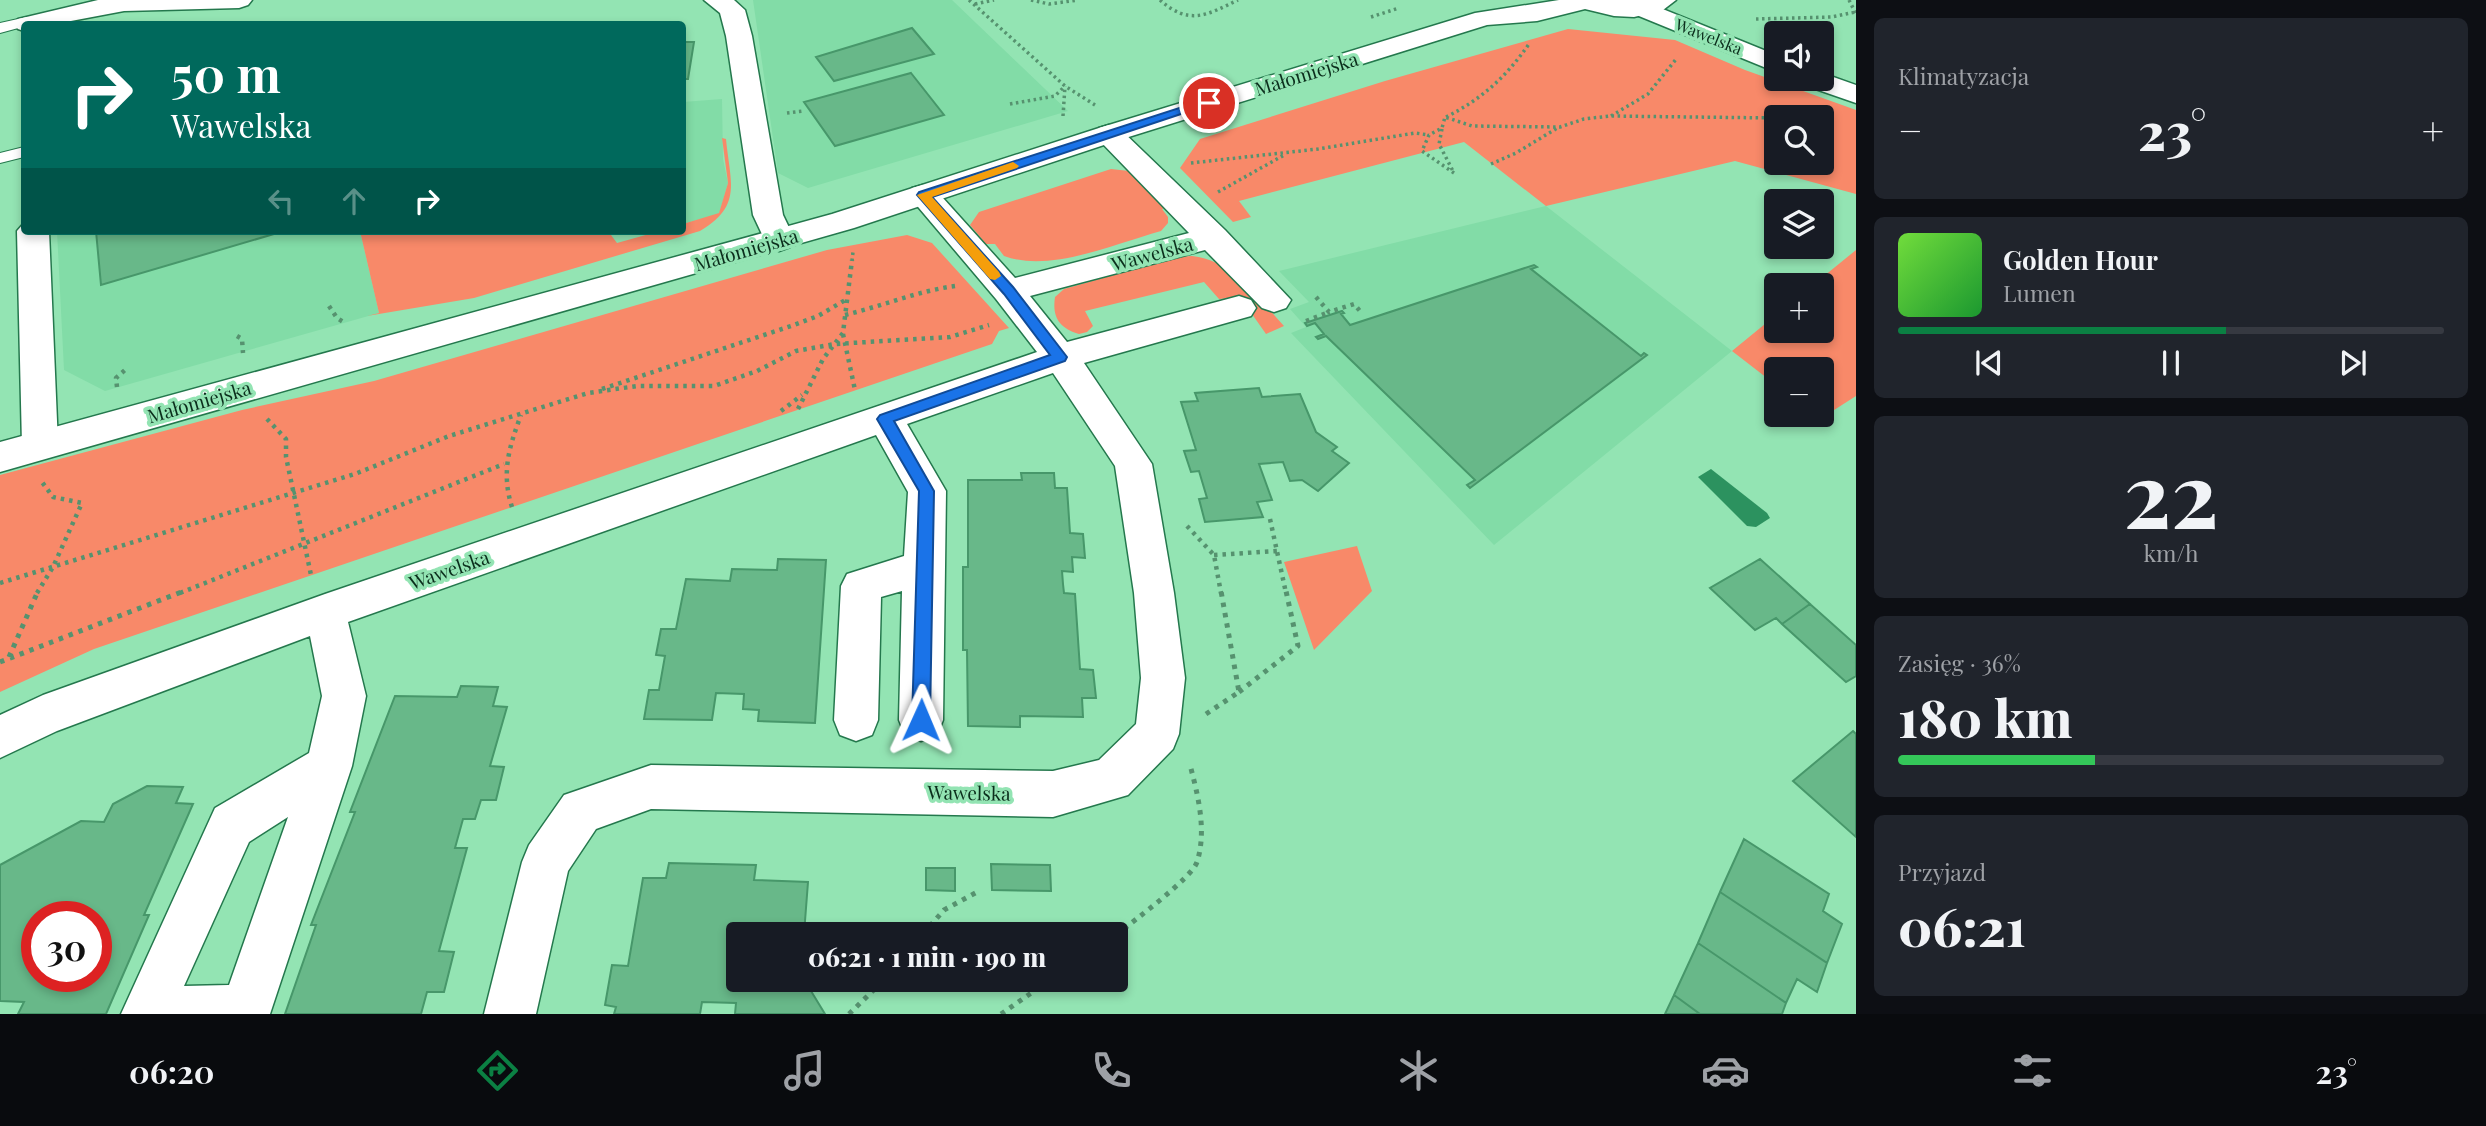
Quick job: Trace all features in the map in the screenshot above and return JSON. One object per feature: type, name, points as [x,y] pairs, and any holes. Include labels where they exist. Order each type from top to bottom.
[{"type":"street","points":[[37,21],[124,3],[239,0]]},
{"type":"street","points":[[717,0],[732,10],[739,36],[768,215],[779,240]]},
{"type":"street","name":"Małomiejska","points":[[1484,18],[1509,0]]},
{"type":"street","name":"Wawelska","points":[[1678,0],[1764,46]]},
{"type":"street","name":"Małomiejska","points":[[0,457],[40,463],[923,195],[1107,122],[1484,18],[1537,13],[1585,1]]},
{"type":"street","name":"Wawelska","points":[[1585,1],[1615,8],[1653,4],[1764,58]]},
{"type":"street","points":[[1834,82],[1856,94]]},
{"type":"street","points":[[1834,86],[1856,94]]},
{"type":"street","name":"Wawelska","points":[[0,737],[43,716],[325,612],[1060,357],[1256,304],[1214,237],[1149,171],[1107,122]]},
{"type":"street","points":[[923,195],[1002,306],[1060,357],[1084,388],[1133,464],[1140,496],[1163,678],[1174,728]]},
{"type":"street","points":[[33,235],[40,463]]},
{"type":"street","name":"Wawelska","points":[[1002,306],[1214,237]]},
{"type":"street","points":[[879,421],[927,491],[921,720]]},
{"type":"street","points":[[856,720],[861,586],[923,567]]},
{"type":"street","points":[[325,612],[344,696],[328,766],[246,1010],[146,1013],[232,825],[328,766]]},
{"type":"street","name":"Wawelska","points":[[510,1014],[546,862],[580,811],[651,787],[1053,794],[1112,779],[1174,728]]},
{"type":"lane","points":[[0,28],[21,24]]},
{"type":"lane","points":[[0,158],[21,153]]},
{"type":"path","points":[[969,0],[1107,122]]},
{"type":"path","points":[[974,4],[994,0]]},
{"type":"path","points":[[1031,0],[1049,4],[1078,0]]},
{"type":"path","points":[[1160,0],[1177,15],[1185,17],[1204,16],[1238,0]]},
{"type":"path","points":[[1751,20],[1831,17],[1855,13],[1849,0]]},
{"type":"path","points":[[1445,117],[1477,103],[1507,78],[1529,44],[1524,35]]},
{"type":"path","points":[[1610,116],[1648,94],[1682,50]]},
{"type":"path","points":[[1010,104],[1055,96],[1065,86]]},
{"type":"path","points":[[1062,121],[1065,86]]},
{"type":"path","points":[[1491,164],[1516,153],[1560,127],[1584,119],[1610,116],[1764,118]]},
{"type":"path","points":[[1445,117],[1472,126],[1560,127]]},
{"type":"path","points":[[1442,128],[1430,135],[1422,151],[1454,173],[1440,144],[1445,117]]},
{"type":"path","points":[[1149,171],[1173,165],[1289,152],[1415,133],[1430,135]]},
{"type":"path","points":[[1217,193],[1289,152]]},
{"type":"path","points":[[855,242],[843,333],[853,387],[879,421]]},
{"type":"path","points":[[845,315],[901,301],[928,290],[962,283]]},
{"type":"path","points":[[0,583],[355,474],[449,436],[794,325],[818,316],[847,299]]},
{"type":"path","points":[[329,306],[337,318],[349,326]]},
{"type":"path","points":[[588,393],[636,386],[715,386],[796,351],[845,343],[950,337],[1002,306]]},
{"type":"path","points":[[1295,326],[1329,312]]},
{"type":"path","points":[[810,444],[796,417],[803,395],[843,333]]},
{"type":"path","points":[[237,336],[242,339],[243,352]]},
{"type":"path","points":[[117,394],[116,378],[125,370]]},
{"type":"path","points":[[266,408],[265,417],[286,439],[286,457],[304,545],[325,612]]},
{"type":"path","points":[[521,414],[504,464],[505,491],[525,543]]},
{"type":"path","points":[[9,658],[37,592],[80,514],[82,503],[53,497],[40,463]]},
{"type":"path","points":[[0,662],[304,545],[504,464]]},
{"type":"path","points":[[1140,496],[1175,513],[1214,555],[1239,692]]},
{"type":"path","points":[[1128,925],[1197,864],[1202,809],[1188,752],[1174,728],[1239,692],[1298,646],[1270,519]]},
{"type":"path","points":[[1214,555],[1277,551]]},
{"type":"path","points":[[934,922],[944,910],[979,891]]},
{"type":"path","points":[[849,1014],[872,992]]},
{"type":"path","points":[[1001,1014],[1032,992]]},
{"type":"shaded area","points":[[753,0],[952,0],[1068,111],[808,188],[778,173]]},
{"type":"shaded area","points":[[1568,29],[1675,40],[1764,77],[1764,91],[1803,91],[1856,110],[1856,194],[1786,175],[1834,175],[1834,105],[1764,105],[1764,169],[1735,161],[1546,206],[1464,142],[1239,201],[1251,217],[1233,222],[1180,168],[1200,139],[1385,81]]},
{"type":"shaded area","points":[[722,99],[723,159],[728,183],[719,214],[686,223],[686,102]]},
{"type":"shaded area","points":[[722,138],[726,139],[731,192],[723,212],[700,231],[474,298],[367,316],[379,313],[361,235],[611,235],[617,243],[646,235],[686,235],[686,223],[719,213],[728,183]]},
{"type":"shaded area","points":[[1111,169],[1129,171],[1169,207],[1162,209],[1168,217],[1168,223],[1161,231],[1082,255],[1041,261],[1004,256],[995,244],[986,244],[970,225],[979,212]]},
{"type":"shaded area","points":[[1546,206],[1732,351],[1494,545],[1291,333],[1306,327],[1290,309],[1309,302],[1279,271]]},
{"type":"shaded area","points":[[57,235],[361,235],[379,313],[105,391],[64,370]]},
{"type":"shaded area","points":[[907,235],[932,243],[1009,328],[999,331],[992,344],[94,649],[0,692],[0,475],[242,410],[374,381],[827,250]]},
{"type":"shaded area","points":[[1856,250],[1856,396],[1834,410],[1834,357],[1764,357],[1764,376],[1732,351],[1764,325],[1764,343],[1834,343],[1834,273],[1828,273]]},
{"type":"shaded area","points":[[1192,256],[1220,265],[1244,282],[1284,326],[1266,334],[1240,297],[1219,299],[1204,282],[1085,311],[1093,326],[1087,332],[1079,334],[1058,321],[1055,297],[1064,289],[1177,257]]},
{"type":"shaded area","points":[[1711,469],[1770,518],[1756,527],[1747,526],[1698,477]]},
{"type":"shaded area","points":[[1357,546],[1372,591],[1314,650],[1284,562]]},
{"type":"building","points":[[912,28],[934,54],[834,81],[816,57]]},
{"type":"building","points":[[686,42],[694,42],[688,79]]},
{"type":"building","points":[[911,73],[944,115],[835,146],[804,102]]},
{"type":"building","points":[[96,235],[270,235],[101,285]]},
{"type":"building","points":[[1534,265],[1537,267],[1531,269],[1641,356],[1644,353],[1647,355],[1470,488],[1467,485],[1475,480],[1326,336],[1318,339],[1316,337],[1324,334],[1315,323],[1307,326],[1305,323],[1342,311],[1344,313],[1341,314],[1350,325]]},
{"type":"building","points":[[1259,388],[1262,397],[1300,394],[1316,432],[1337,447],[1332,451],[1349,463],[1318,491],[1302,480],[1290,481],[1283,462],[1259,464],[1272,500],[1257,502],[1263,517],[1205,522],[1199,499],[1207,498],[1199,471],[1191,472],[1184,451],[1196,450],[1181,402],[1198,401],[1195,393]]},
{"type":"building","points":[[1021,473],[1054,473],[1055,488],[1067,488],[1070,533],[1083,534],[1085,558],[1072,557],[1073,572],[1062,571],[1063,584],[1064,593],[1075,594],[1080,669],[1093,670],[1096,698],[1082,698],[1083,717],[1020,716],[1020,727],[968,726],[967,650],[963,650],[963,567],[968,567],[968,480],[1022,480]]},
{"type":"building","points":[[778,559],[826,560],[815,723],[758,721],[759,710],[743,709],[744,694],[716,693],[712,720],[644,719],[649,690],[659,690],[665,656],[656,655],[661,629],[676,629],[686,579],[730,581],[732,569],[777,570]]},
{"type":"building","points":[[1760,559],[1810,604],[1782,624],[1776,618],[1755,630],[1710,588]]},
{"type":"building","points":[[1810,604],[1856,645],[1856,676],[1846,682],[1782,624]]},
{"type":"building","points":[[461,686],[498,687],[493,706],[507,707],[490,766],[504,767],[496,800],[481,800],[475,819],[463,819],[455,848],[467,848],[439,951],[454,952],[444,992],[427,992],[421,1014],[285,1014],[316,925],[311,925],[355,812],[350,812],[395,696],[457,697]]},
{"type":"building","points":[[1853,731],[1856,734],[1856,837],[1793,781]]},
{"type":"building","points":[[147,786],[183,787],[176,803],[193,804],[144,915],[149,915],[106,1014],[18,1014],[24,1002],[0,1001],[0,865],[81,821],[104,822],[113,804]]},
{"type":"building","points":[[1744,839],[1829,894],[1823,911],[1842,924],[1827,963],[1720,892]]},
{"type":"building","points":[[669,863],[756,865],[754,880],[808,882],[805,922],[726,922],[726,992],[812,992],[825,1014],[735,1014],[736,1003],[702,1002],[700,1014],[614,1014],[616,1007],[605,1005],[612,965],[628,966],[643,878],[666,878]]},
{"type":"building","points":[[991,864],[1050,865],[1051,891],[992,890]]},
{"type":"building","points":[[926,868],[955,868],[955,891],[926,890]]},
{"type":"building","points":[[1720,892],[1827,963],[1817,992],[1797,979],[1786,1003],[1698,943]]},
{"type":"building","points":[[1698,943],[1786,1003],[1782,1014],[1700,1014],[1674,995]]},
{"type":"building","points":[[1674,995],[1700,1014],[1665,1014]]},
{"type":"slow traffic","points":[[995,276],[923,195],[1013,166]]},
{"type":"route","points":[[921,720],[927,491],[885,419],[1060,357],[1008,290],[923,195],[1209,103]]}]
